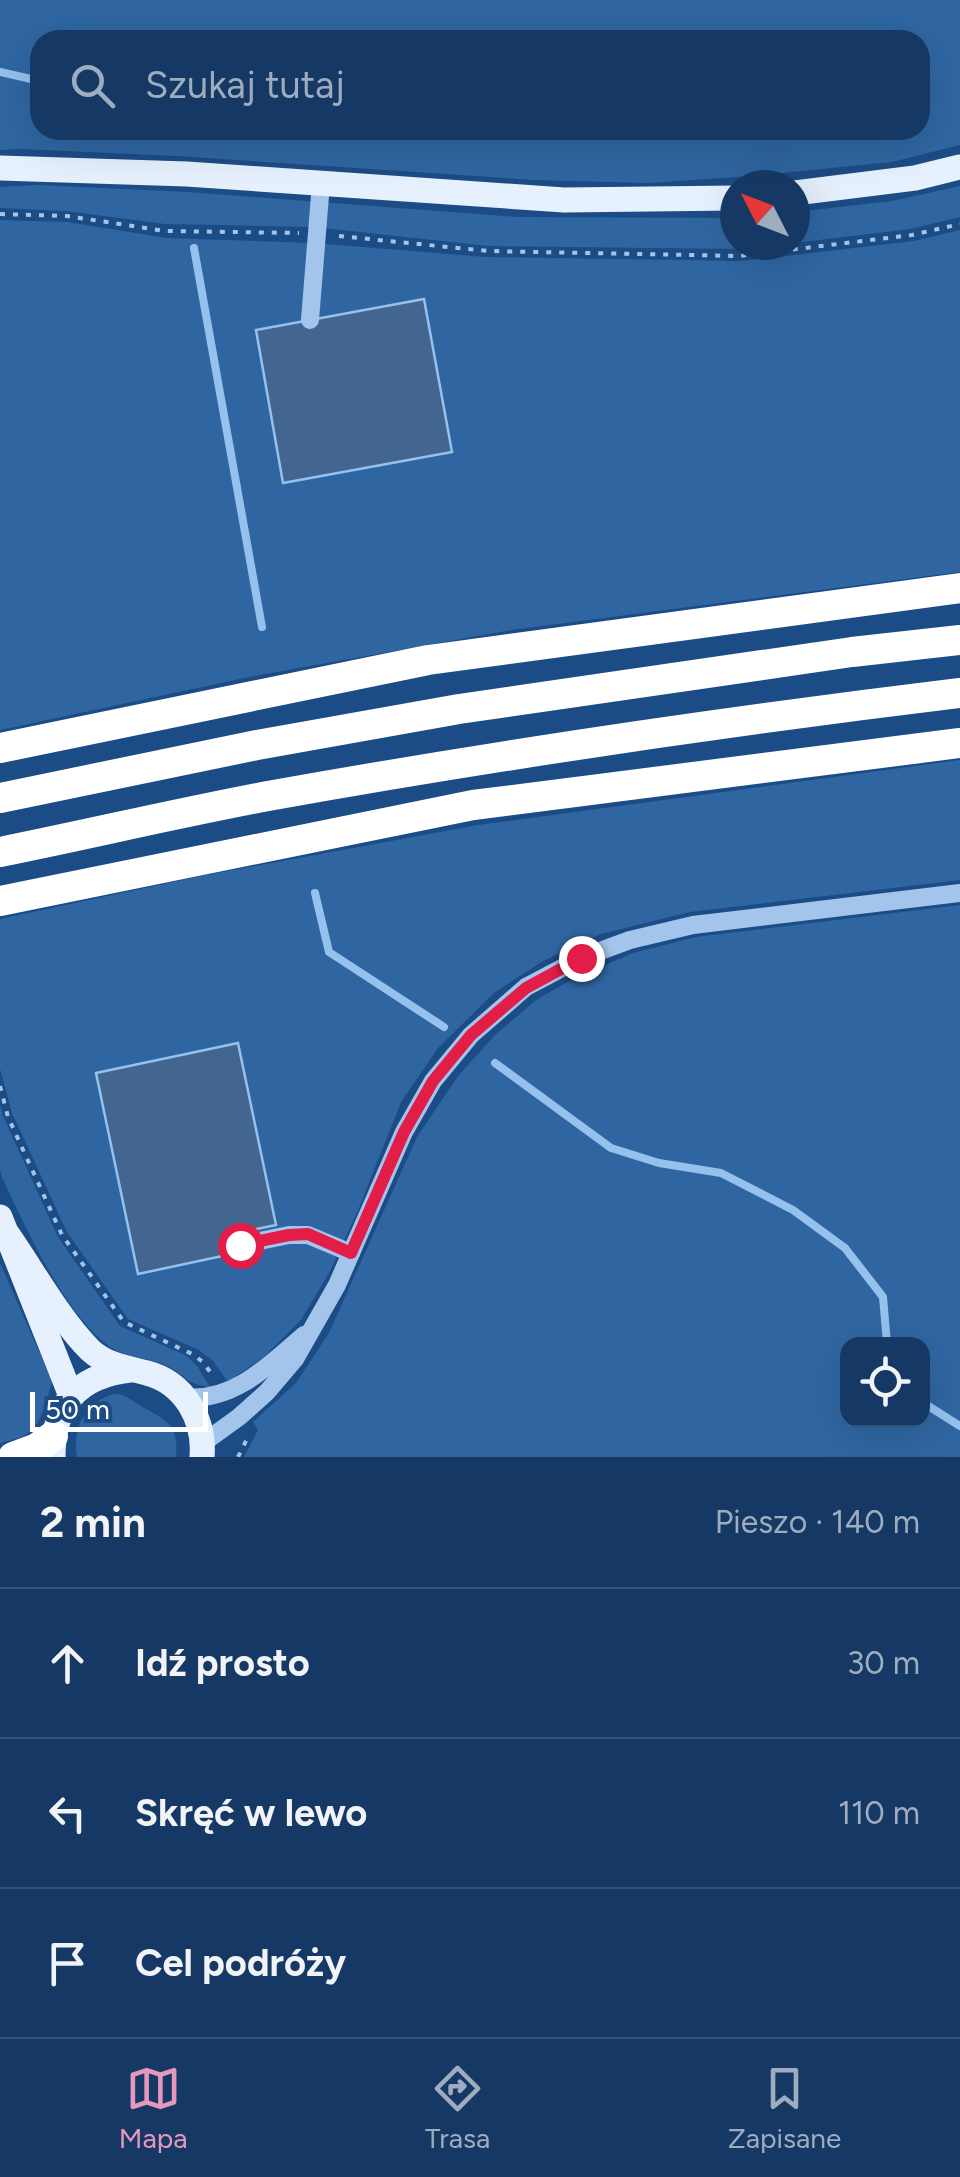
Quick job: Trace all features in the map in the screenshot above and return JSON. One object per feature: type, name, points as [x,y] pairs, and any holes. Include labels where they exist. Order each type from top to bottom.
[{"type":"highway","points":[[0,748],[428,660],[960,588]]},
{"type":"highway","points":[[845,603],[960,602]]},
{"type":"highway","points":[[0,798],[459,708],[960,640]]},
{"type":"highway","points":[[0,852],[264,797],[484,759],[960,693]]},
{"type":"highway","points":[[859,755],[960,732]]},
{"type":"highway","points":[[0,900],[473,805],[960,744]]},
{"type":"highway","points":[[13,1457],[53,1447]]},
{"type":"main road","points":[[810,192],[960,167]]},
{"type":"main road","points":[[0,168],[188,174],[564,200],[720,198]]},
{"type":"main road","points":[[4,1226],[91,1351],[108,1362],[160,1378],[186,1397],[198,1418],[202,1450]]},
{"type":"main road","points":[[4,1226],[71,1396]]},
{"type":"main road","points":[[53,1447],[59,1414],[71,1396],[98,1377],[130,1370]]},
{"type":"lane","points":[[310,320],[320,183]]},
{"type":"lane","points":[[202,1450],[286,1370],[316,1324],[404,1132],[433,1081],[471,1035],[526,988],[597,952],[693,926],[960,894]]},
{"type":"lane","points":[[240,1245],[308,1234],[351,1253]]},
{"type":"lane","points":[[186,1397],[226,1393],[264,1370],[316,1324]]},
{"type":"path","points":[[0,214],[67,216],[164,231],[317,234],[488,251],[739,256],[912,236],[960,224]]},
{"type":"path","points":[[0,1086],[8,1116],[62,1235],[124,1322],[192,1354],[203,1362],[226,1393]]},
{"type":"path","points":[[238,1457],[250,1435],[239,1417]]},
{"type":"shaded area","points":[[0,0],[960,0],[960,145],[892,162],[810,170],[720,170],[720,178],[648,183],[535,180],[176,156],[0,150]]},
{"type":"shaded area","points":[[38,185],[188,192],[518,217],[720,218],[720,249],[488,246],[314,227],[165,224],[66,211],[0,208],[0,187]]},
{"type":"shaded area","points":[[960,186],[960,217],[910,229],[810,241],[810,210],[892,201]]},
{"type":"shaded area","points":[[0,220],[67,222],[167,238],[314,243],[485,257],[742,261],[810,260],[810,253],[914,241],[960,230],[960,572],[511,630],[254,676],[0,730]]},
{"type":"shaded area","points":[[424,299],[452,452],[283,483],[256,330]]},
{"type":"shaded area","points":[[960,760],[960,880],[690,912],[601,934],[543,961],[494,993],[438,1048],[401,1102],[357,1213],[329,1273],[301,1320],[265,1356],[228,1382],[199,1350],[128,1319],[67,1232],[12,1113],[0,1069],[0,919],[201,876],[478,825]]},
{"type":"shaded area","points":[[960,905],[960,1457],[244,1457],[258,1430],[253,1422],[296,1383],[329,1333],[417,1137],[458,1076],[495,1035],[536,1000],[633,953],[696,937]]},
{"type":"shaded area","points":[[238,1043],[276,1225],[237,1233],[241,1252],[138,1274],[96,1073]]},
{"type":"shaded area","points":[[0,1104],[58,1237],[120,1326],[187,1356],[210,1387],[191,1382],[163,1364],[117,1351],[82,1320],[50,1273],[2,1177]]},
{"type":"shaded area","points":[[0,1263],[52,1381],[43,1411],[31,1431],[0,1443]]},
{"type":"shaded area","points":[[114,1394],[167,1422],[175,1436],[176,1457],[77,1457],[77,1436],[83,1418],[95,1403]]},
{"type":"waterway","points":[[0,72],[30,79]]},
{"type":"waterway","points":[[194,248],[262,627]]},
{"type":"waterway","points":[[315,893],[329,952],[444,1027]]},
{"type":"waterway","points":[[495,1063],[611,1148],[659,1163],[721,1173],[793,1210],[845,1248],[883,1297],[886,1337]]},
{"type":"waterway","points":[[930,1407],[960,1426]]},
{"type":"route","points":[[240,1245],[308,1234],[351,1253],[404,1132],[433,1081],[471,1035],[526,988],[581,958]]}]
